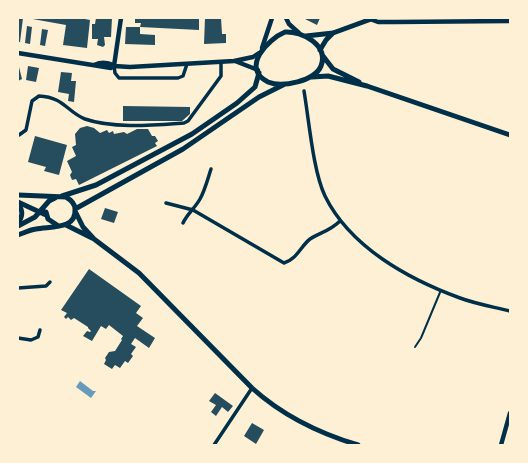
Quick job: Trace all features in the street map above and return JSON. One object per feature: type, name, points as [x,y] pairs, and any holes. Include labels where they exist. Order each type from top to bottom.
[{"type":"main road","points":[[305,36],[333,33],[369,18]]},
{"type":"main road","points":[[18,226],[44,213],[49,201],[96,185],[192,134],[237,103],[254,87],[258,72],[259,53],[262,48],[271,39],[285,32],[299,33],[305,36],[313,42],[333,69],[367,86]]},
{"type":"main road","points":[[312,76],[321,66],[321,52],[326,40],[333,33]]},
{"type":"main road","points":[[258,72],[268,82],[286,84]]},
{"type":"main road","points":[[75,210],[183,149],[259,97],[286,84],[312,76],[328,76],[367,86],[510,134]]},
{"type":"main road","points":[[18,195],[48,198],[60,196],[69,199],[83,227],[94,239],[139,273],[252,388],[283,413],[316,430],[358,445]]},
{"type":"main road","points":[[18,203],[44,213],[51,223],[60,226]]},
{"type":"main road","points":[[18,203],[22,213],[21,219],[18,222]]},
{"type":"main road","points":[[18,235],[35,229],[66,225],[74,218],[75,210]]},
{"type":"main road","points":[[66,225],[94,239]]},
{"type":"street","points":[[121,18],[114,66],[115,73],[119,78],[178,78],[183,76],[187,64]]},
{"type":"street","points":[[286,18],[289,24],[299,33]]},
{"type":"street","points":[[369,18],[378,22],[510,21]]},
{"type":"street","points":[[262,48],[272,19]]},
{"type":"street","points":[[18,53],[94,65],[99,63],[130,67],[234,61],[253,57],[259,53]]},
{"type":"street","points":[[234,61],[258,72]]},
{"type":"street","points":[[19,135],[26,130],[32,101],[39,96],[54,98],[84,118],[98,122],[156,124],[184,123],[188,121],[221,76],[222,62]]},
{"type":"street","points":[[304,92],[319,178],[325,196],[340,220],[367,248],[403,271],[461,299],[510,311]]},
{"type":"street","points":[[183,223],[186,215],[201,198],[211,169]]},
{"type":"street","points":[[166,202],[192,210],[284,263],[292,260],[310,240],[326,232],[340,220]]},
{"type":"street","points":[[18,288],[46,286],[50,282]]},
{"type":"street","points":[[18,338],[33,340],[38,337],[40,330]]},
{"type":"street","points":[[214,445],[252,388]]},
{"type":"street","points":[[501,445],[510,413]]},
{"type":"lane","points":[[415,347],[422,338],[441,290]]},
{"type":"water","points":[[80,381],[93,391],[96,391],[91,398],[76,387]]},
{"type":"building","points":[[18,18],[23,18],[20,42],[18,42]]},
{"type":"building","points":[[27,18],[80,18],[90,20],[87,48],[63,45],[66,25]]},
{"type":"building","points":[[96,18],[112,18],[111,37],[104,37],[105,45],[103,47],[97,45],[98,39],[92,39],[92,24],[95,24]]},
{"type":"building","points":[[135,18],[199,18],[199,30],[140,27],[141,23],[135,23]]},
{"type":"building","points":[[205,18],[221,18],[222,34],[226,34],[226,43],[204,44]]},
{"type":"building","points":[[303,18],[320,18],[317,25]]},
{"type":"building","points":[[27,26],[32,27],[30,44],[25,43]]},
{"type":"building","points":[[126,27],[140,27],[140,34],[155,35],[155,45],[125,44]]},
{"type":"building","points":[[42,29],[48,30],[45,46],[40,45]]},
{"type":"building","points":[[18,63],[22,79],[18,81]]},
{"type":"building","points":[[28,66],[39,68],[36,82],[26,80]]},
{"type":"building","points":[[61,72],[72,73],[71,81],[76,81],[74,102],[68,101],[69,94],[58,92]]},
{"type":"building","points":[[123,106],[190,107],[190,114],[182,121],[123,121]]},
{"type":"building","points":[[87,126],[94,128],[100,133],[107,130],[109,133],[113,131],[114,134],[124,132],[127,134],[137,129],[148,129],[152,136],[155,136],[158,141],[155,143],[157,146],[79,185],[76,179],[72,180],[70,175],[72,172],[67,161],[76,156],[72,147],[76,145],[75,134],[80,128]]},
{"type":"building","points":[[35,136],[67,145],[59,175],[44,171],[46,167],[28,162]]},
{"type":"building","points":[[105,208],[118,212],[114,223],[101,219]]},
{"type":"building","points":[[89,269],[141,306],[136,313],[143,318],[137,326],[155,338],[149,348],[135,338],[131,344],[136,347],[131,354],[133,356],[128,363],[125,361],[120,368],[115,365],[112,369],[104,364],[106,360],[105,358],[109,352],[115,351],[123,336],[109,325],[106,329],[101,326],[92,341],[83,336],[87,331],[91,331],[88,327],[74,318],[71,320],[68,317],[66,319],[64,317],[67,313],[61,310]]},
{"type":"building","points":[[215,393],[233,406],[228,412],[222,407],[216,416],[211,412],[216,405],[209,401]]},
{"type":"building","points":[[252,423],[264,430],[256,444],[244,436]]}]
